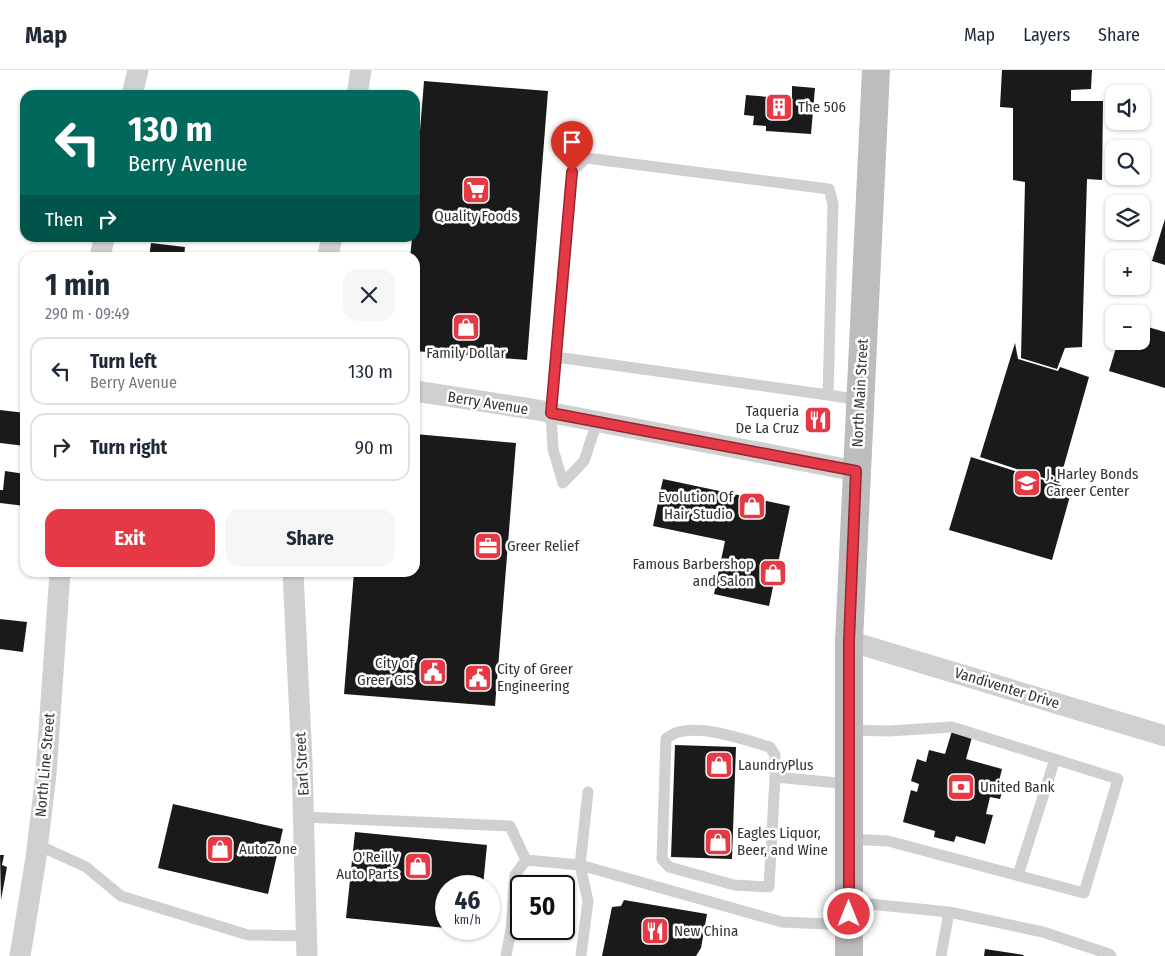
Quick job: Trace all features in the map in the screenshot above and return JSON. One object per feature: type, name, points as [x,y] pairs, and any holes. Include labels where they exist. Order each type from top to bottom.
[{"type":"main road","name":"North Main Street","points":[[849,956],[849,641],[876,70]]},
{"type":"street","points":[[133,90],[138,70]]},
{"type":"street","points":[[358,90],[361,70]]},
{"type":"street","name":"Berry Avenue","points":[[420,392],[551,413],[856,471]]},
{"type":"street","name":"North Line Street","points":[[20,956],[38,845],[46,774],[60,577]]},
{"type":"street","name":"Earl Street","points":[[292,577],[311,951]]},
{"type":"street","name":"Vandiventer Drive","points":[[849,641],[1165,736]]},
{"type":"lane","points":[[597,422],[584,460],[563,483],[552,449],[551,413],[572,172],[586,158],[829,189],[833,204],[828,395]]},
{"type":"lane","points":[[556,356],[860,400]]},
{"type":"lane","points":[[849,730],[889,731],[952,727],[1118,779],[1084,893],[888,841],[849,839]]},
{"type":"lane","points":[[700,730],[770,747],[775,755],[775,778],[770,887],[734,885],[668,866],[662,859],[666,739],[672,733],[700,730]]},
{"type":"lane","points":[[1018,875],[1055,759]]},
{"type":"lane","points":[[775,778],[849,784]]},
{"type":"lane","points":[[581,956],[588,902],[580,865],[588,792]]},
{"type":"lane","points":[[304,817],[510,826],[526,860]]},
{"type":"lane","points":[[38,845],[86,867],[121,896],[248,935],[311,951]]},
{"type":"lane","points":[[526,860],[580,865],[782,922],[849,914],[949,912],[1043,932],[1110,956]]},
{"type":"lane","points":[[506,956],[512,929],[515,875],[526,860]]},
{"type":"lane","points":[[942,956],[949,912]]},
{"type":"building","points":[[1002,70],[1092,70],[1091,89],[1071,90],[1071,101],[1103,101],[1102,180],[1087,179],[1082,347],[1065,348],[1057,369],[1021,358],[1025,182],[1013,180],[1013,108],[1000,107]]},
{"type":"building","points":[[424,81],[548,91],[527,360],[420,351],[420,252],[411,252],[412,242],[420,242],[420,131]]},
{"type":"building","name":"The 506","points":[[792,86],[815,88],[811,134],[766,131],[766,126],[753,125],[754,116],[744,115],[746,95],[792,99]]},
{"type":"building","points":[[1165,219],[1165,265],[1152,261]]},
{"type":"building","points":[[151,243],[185,247],[185,252],[150,252]]},
{"type":"building","points":[[1150,328],[1165,332],[1165,388],[1109,371],[1115,350],[1150,350]]},
{"type":"building","points":[[1015,343],[1018,359],[1058,371],[1060,367],[1089,377],[1059,483],[980,457]]},
{"type":"building","points":[[0,410],[20,412],[20,445],[0,443]]},
{"type":"building","points":[[420,434],[516,443],[495,706],[344,694],[354,577],[420,577]]},
{"type":"building","points":[[971,457],[1072,489],[1052,560],[949,530]]},
{"type":"building","points":[[5,471],[20,473],[20,505],[0,503],[0,490],[3,490]]},
{"type":"building","points":[[663,479],[790,506],[769,606],[714,594],[725,541],[653,526]]},
{"type":"building","points":[[0,619],[27,622],[23,652],[0,649]]},
{"type":"building","name":"United Bank","points":[[952,731],[972,737],[966,759],[1002,769],[999,781],[1005,782],[1000,799],[990,797],[986,814],[993,815],[985,844],[956,836],[954,842],[934,837],[935,831],[903,822],[911,790],[917,792],[919,784],[911,781],[917,759],[926,762],[929,750],[945,754]]},
{"type":"building","points":[[675,745],[736,747],[732,859],[671,857]]},
{"type":"building","name":"AutoZone","points":[[173,804],[283,829],[268,894],[158,868]]},
{"type":"building","name":"O'Reilly Auto Parts","points":[[355,832],[487,845],[484,875],[435,875],[435,927],[346,918]]},
{"type":"building","points":[[0,855],[4,855],[2,865],[7,867],[1,900]]},
{"type":"building","name":"New China","points":[[624,900],[707,914],[701,948],[696,956],[602,956],[612,907],[621,906]]},
{"type":"building","points":[[985,949],[1024,955],[984,956]]},
{"type":"place","name":"The 506","points":[[779,107]]},
{"type":"place","name":"Quality Foods","points":[[476,190]]},
{"type":"place","name":"Family Dollar","points":[[466,327]]},
{"type":"place","name":"Taqueria De La Cruz","points":[[818,420]]},
{"type":"place","name":"J. Harley Bonds Career Center","points":[[1027,483]]},
{"type":"place","name":"Evolution Of Hair Studio","points":[[752,506]]},
{"type":"place","name":"Greer Relief","points":[[488,546]]},
{"type":"place","name":"Famous Barbershop and Salon","points":[[773,573]]},
{"type":"place","name":"City of Greer GIS","points":[[433,672]]},
{"type":"place","name":"City of Greer Engineering","points":[[478,678]]},
{"type":"place","name":"LaundryPlus","points":[[719,765]]},
{"type":"place","name":"United Bank","points":[[961,787]]},
{"type":"place","name":"Eagles Liquor, Beer, and Wine","points":[[718,842]]},
{"type":"place","name":"AutoZone","points":[[220,849]]},
{"type":"place","name":"O'Reilly Auto Parts","points":[[418,866]]},
{"type":"place","name":"New China","points":[[655,931]]},
{"type":"route","points":[[572,172],[551,413],[856,471],[849,641],[849,914]]}]
